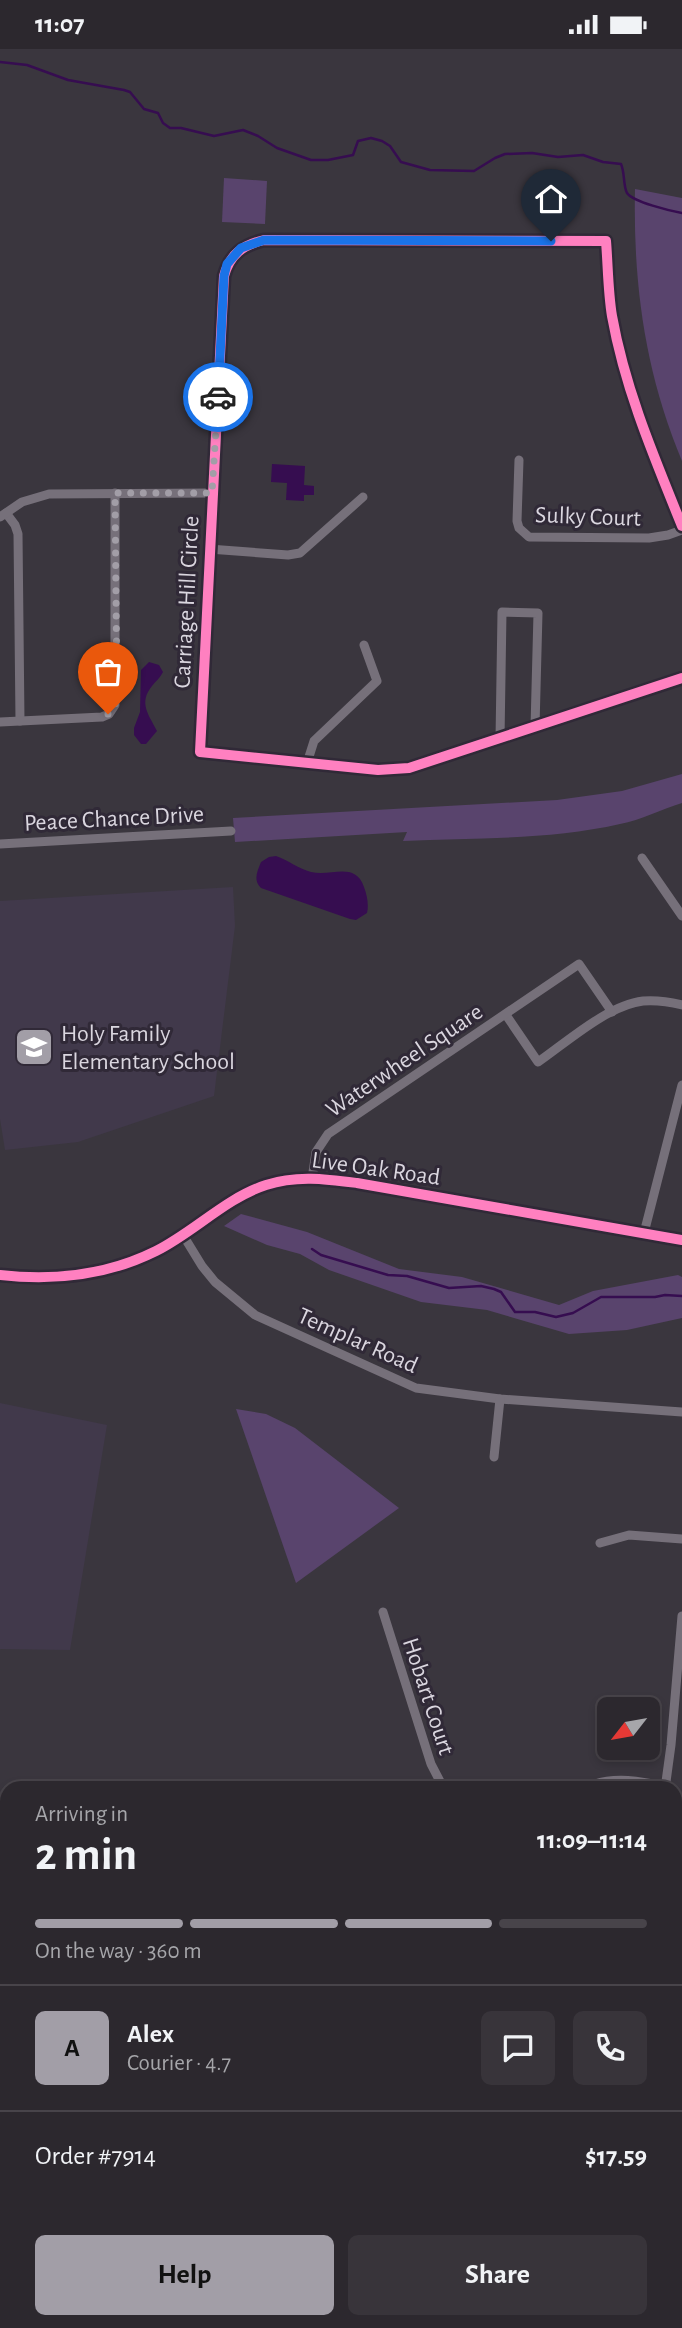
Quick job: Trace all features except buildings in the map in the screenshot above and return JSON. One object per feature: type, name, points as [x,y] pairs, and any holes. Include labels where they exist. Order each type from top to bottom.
[{"type":"street","name":"Carriage Hill Circle","points":[[682,528],[636,409],[622,364],[612,313],[606,241],[264,240],[241,248],[227,264],[224,276],[200,752],[378,769],[409,768],[682,678]]},
{"type":"street","name":"Sulky Court","points":[[519,460],[517,521],[519,528],[529,537],[649,538],[668,535],[682,528]]},
{"type":"street","points":[[0,722],[103,717],[115,705],[115,493]]},
{"type":"street","points":[[20,720],[18,534],[15,525],[3,515],[33,497],[49,494],[212,493]]},
{"type":"street","points":[[209,549],[288,555],[300,553],[363,497]]},
{"type":"street","points":[[500,739],[502,613],[538,614],[535,727]]},
{"type":"street","points":[[307,763],[314,741],[377,681],[364,645]]},
{"type":"street","name":"Peace Chance Drive","points":[[0,844],[231,831]]},
{"type":"street","points":[[642,858],[682,916]]},
{"type":"street","name":"Waterwheel Square","points":[[312,1179],[316,1152],[328,1134],[579,964],[612,1011]]},
{"type":"street","name":"Waterwheel Square","points":[[506,1015],[538,1062],[612,1011],[643,1001],[682,1005]]},
{"type":"street","points":[[644,1233],[682,1085]]},
{"type":"street","name":"Live Oak Road","points":[[0,1275],[37,1278],[92,1272],[143,1257],[256,1189],[279,1182],[312,1179],[357,1183],[682,1240]]},
{"type":"street","name":"Templar Road","points":[[183,1235],[215,1282],[255,1315],[416,1388],[500,1399],[682,1412]]},
{"type":"street","points":[[494,1457],[500,1399]]},
{"type":"street","points":[[600,1543],[629,1535],[682,1539]]},
{"type":"street","name":"Hobart Court","points":[[383,1612],[430,1764],[440,1781]]},
{"type":"street","points":[[666,1781],[682,1616]]},
{"type":"street","points":[[606,1781],[631,1781]]},
{"type":"shaded area","points":[[224,178],[267,181],[265,224],[222,222]]},
{"type":"shaded area","points":[[635,189],[682,198],[682,461],[659,395],[644,328],[636,259]]},
{"type":"shaded area","points":[[272,464],[305,466],[304,485],[314,486],[314,495],[304,495],[304,501],[286,500],[287,483],[271,482]]},
{"type":"shaded area","points":[[149,662],[159,665],[163,672],[148,692],[145,703],[157,731],[146,744],[141,744],[134,735],[134,728],[140,712],[141,670]]},
{"type":"shaded area","points":[[682,774],[682,803],[636,820],[594,829],[485,839],[403,841],[407,832],[235,842],[233,818],[557,800],[622,791]]},
{"type":"shaded area","points":[[276,856],[311,872],[355,874],[365,890],[367,913],[356,920],[350,919],[261,888],[256,879],[261,862]]},
{"type":"shaded area","points":[[233,887],[235,926],[214,1096],[78,1142],[5,1150],[0,1119],[0,901]]},
{"type":"shaded area","points":[[241,1214],[307,1232],[399,1269],[462,1277],[559,1305],[593,1291],[678,1275],[682,1277],[682,1318],[627,1330],[569,1334],[487,1310],[421,1302],[329,1270],[300,1254],[267,1245],[224,1226]]},
{"type":"shaded area","points":[[0,1403],[107,1425],[70,1650],[0,1649]]},
{"type":"shaded area","points":[[236,1409],[266,1414],[295,1428],[399,1508],[296,1583]]},
{"type":"waterway","points":[[0,62],[27,65],[68,80],[130,92],[144,109],[158,113],[163,123],[170,128],[214,136],[243,130],[277,148],[311,160],[353,155],[358,141],[371,138],[390,146],[401,162],[430,170],[474,171],[505,154],[532,153],[558,157],[583,155],[603,162],[621,164],[627,193],[637,200],[682,213]]},
{"type":"waterway","points":[[312,1249],[321,1255],[388,1275],[407,1276],[449,1288],[481,1286],[494,1289],[501,1292],[515,1312],[535,1312],[556,1317],[573,1313],[601,1297],[682,1296]]},
{"type":"cycle path","points":[[682,526],[641,423],[624,370],[611,307],[606,241],[264,240],[244,248],[230,262],[224,276],[200,752],[378,770],[409,768],[682,678]]},
{"type":"cycle path","points":[[0,1275],[60,1276],[119,1266],[156,1251],[251,1191],[277,1182],[300,1179],[357,1183],[682,1240]]},
{"type":"way so far","points":[[108,714],[113,710],[117,698],[115,493],[212,493],[218,397]]},
{"type":"place","name":"Holy Family Elementary School","points":[[34,1047]]},
{"type":"route","points":[[218,397],[224,276],[232,256],[251,243],[264,240],[551,241]]}]
